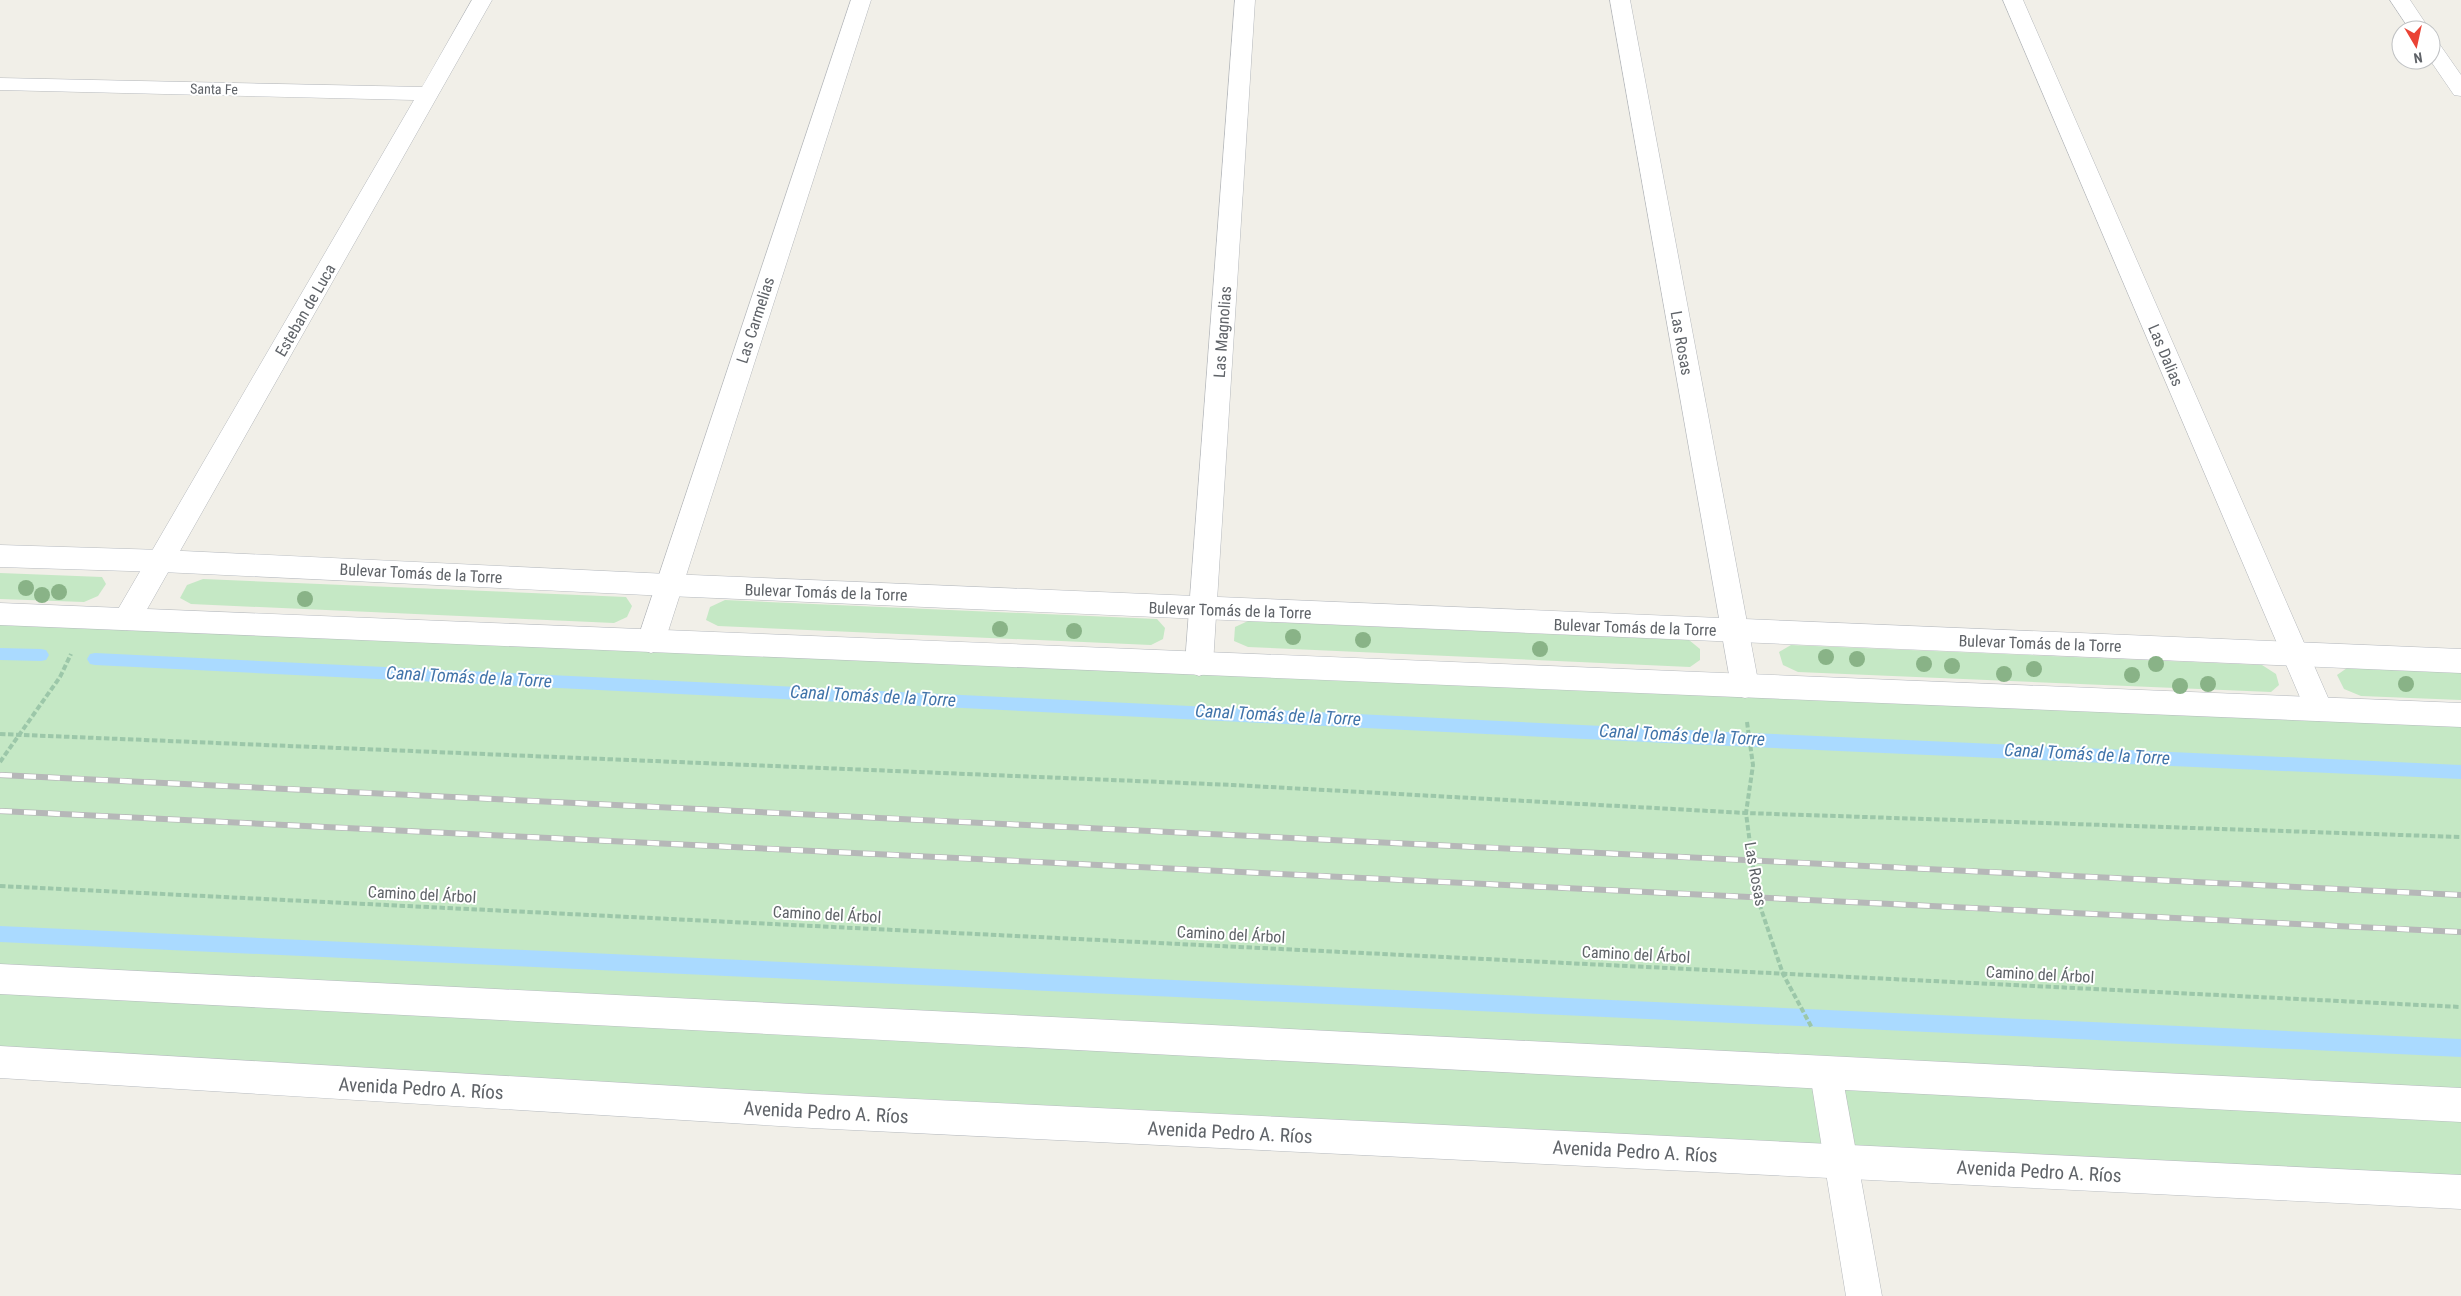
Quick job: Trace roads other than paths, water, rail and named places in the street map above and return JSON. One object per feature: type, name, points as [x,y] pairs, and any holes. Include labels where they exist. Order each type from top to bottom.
[{"type":"street","name":"Esteban de Luca","points":[[127,619],[162,561],[482,0]]},
{"type":"street","name":"Las Carmelias","points":[[651,641],[861,0]]},
{"type":"street","name":"Las Magnolias","points":[[1199,664],[1246,0]]},
{"type":"street","name":"Las Rosas","points":[[1620,0],[1744,686]]},
{"type":"street","name":"Las Dalias","points":[[2013,0],[2294,654],[2320,709]]},
{"type":"street","points":[[2400,0],[2413,20]]},
{"type":"street","points":[[2441,61],[2461,90]]},
{"type":"street","name":"Santa Fe","points":[[0,84],[429,94]]},
{"type":"street","name":"Bulevar Tomás de la Torre","points":[[0,556],[162,561],[668,586],[2461,661]]},
{"type":"street","points":[[0,614],[2461,714]]},
{"type":"street","points":[[0,979],[1826,1074],[2461,1105]]},
{"type":"street","name":"Avenida Pedro A. Ríos","points":[[0,1062],[812,1112],[2461,1192]]},
{"type":"street","points":[[1826,1074],[1864,1296]]},
{"type":"waterway","name":"Canal Tomás de la Torre","points":[[0,654],[41,655]]},
{"type":"waterway","name":"Canal Tomás de la Torre","points":[[95,659],[1707,738],[2461,772]]},
{"type":"waterway","points":[[0,934],[2461,1048]]},
{"type":"railway","points":[[0,775],[2461,895]]},
{"type":"railway","points":[[0,811],[2461,932]]}]
